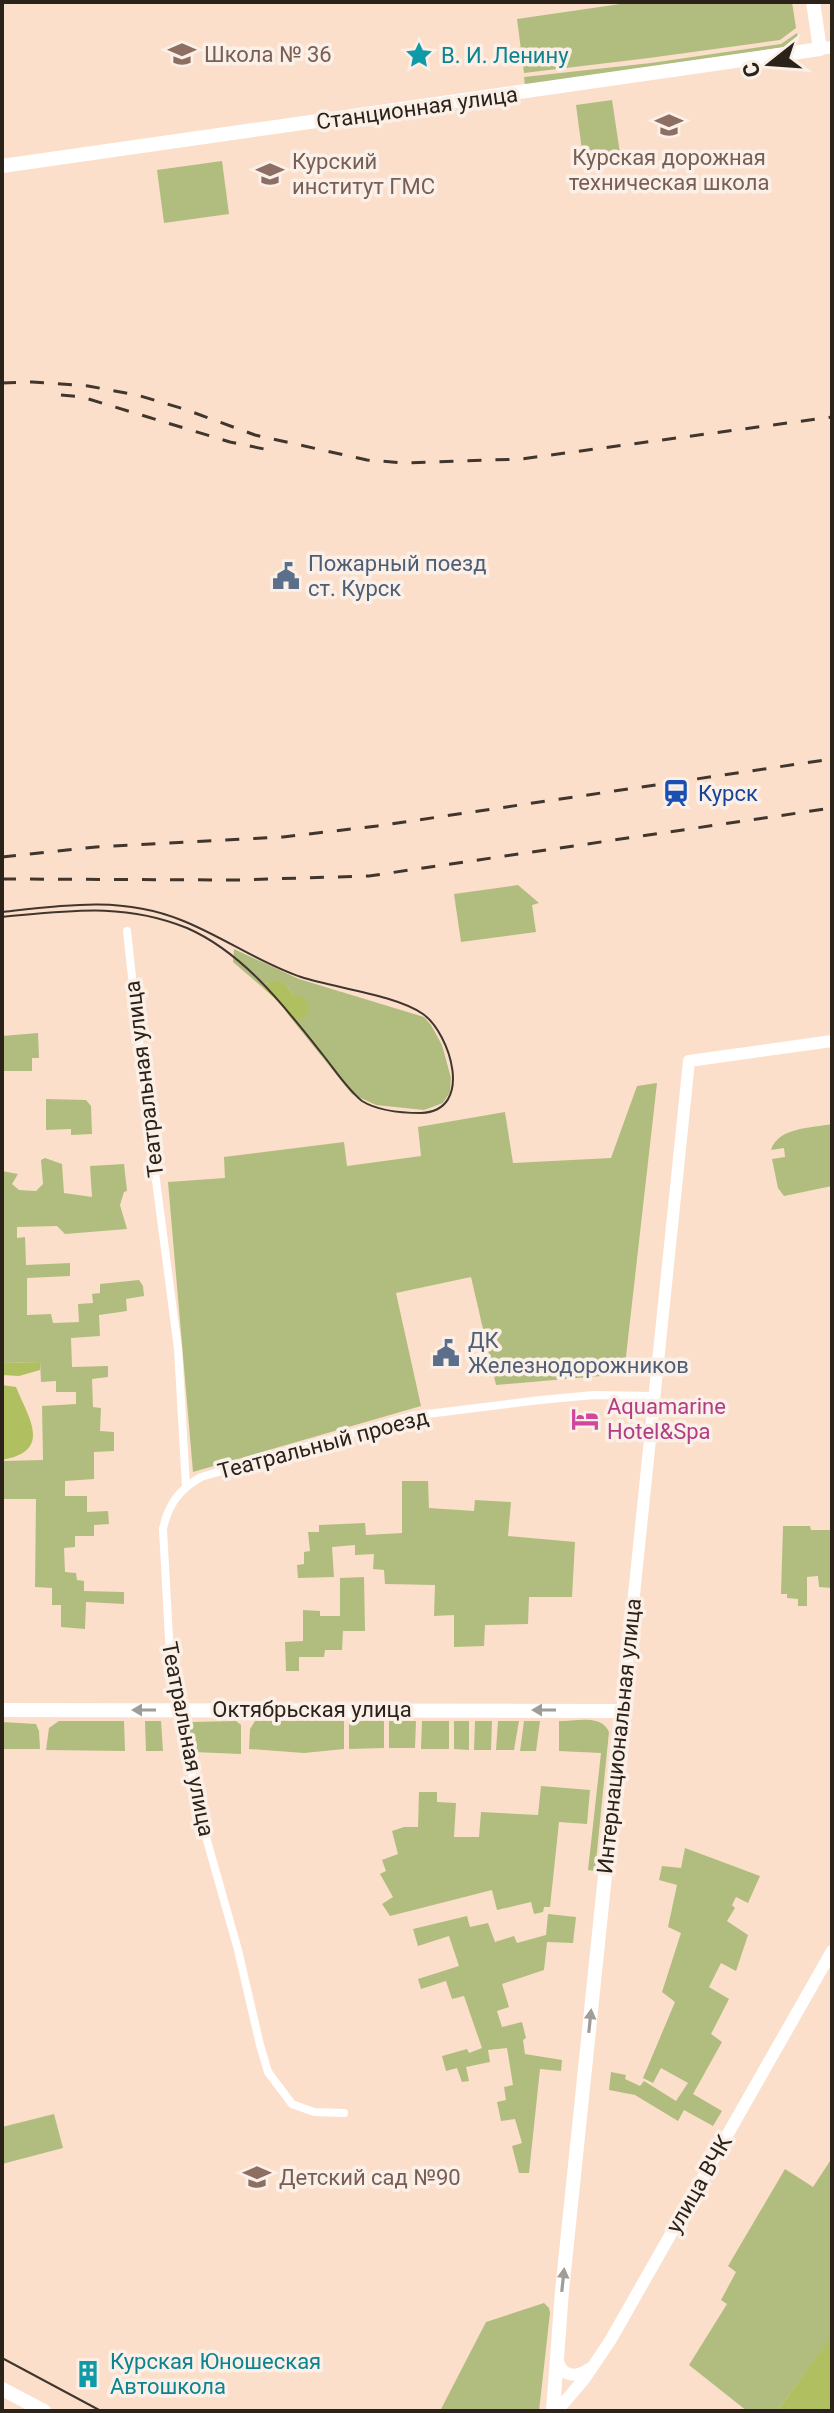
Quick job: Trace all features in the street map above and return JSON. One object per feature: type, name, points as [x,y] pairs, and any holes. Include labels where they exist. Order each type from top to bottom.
[{"type":"main road","points":[[813,2],[826,48]]},
{"type":"main road","name":"Станционная улица","points":[[2,166],[826,48]]},
{"type":"main road","name":"Интернациональная улица","points":[[555,2411],[557,2358],[689,1061],[832,1041]]},
{"type":"main road","name":"Октябрьская улица","points":[[2,1710],[622,1711]]},
{"type":"main road","name":"улица ВЧК","points":[[555,2411],[595,2364],[832,1951]]},
{"type":"main road","points":[[557,2358],[562,2370],[569,2375],[580,2374],[595,2364]]},
{"type":"main road","points":[[2,2389],[44,2411]]},
{"type":"street","name":"Театральная улица","points":[[127,931],[178,1349],[186,1486],[166,1512],[163,1529],[170,1657],[181,1688],[199,1812],[268,2072],[296,2106],[314,2112],[344,2113]]},
{"type":"street","name":"Театральный проезд","points":[[186,1486],[201,1477],[411,1416],[594,1395],[653,1396]]},
{"type":"green space","points":[[634,2],[792,2],[796,28],[780,40],[524,73],[517,19]]},
{"type":"green space","points":[[797,33],[798,38],[792,46],[525,86],[524,77],[781,44]]},
{"type":"green space","points":[[612,100],[620,153],[583,158],[576,105]]},
{"type":"green space","points":[[222,161],[229,214],[164,223],[157,170]]},
{"type":"green space","points":[[518,885],[539,903],[532,905],[536,932],[461,942],[454,894]]},
{"type":"green space","points":[[234,949],[299,979],[424,1017],[442,1045],[451,1078],[450,1092],[443,1103],[424,1110],[376,1105],[352,1094],[290,1017],[301,1019],[287,986],[268,983],[262,987],[233,962]]},
{"type":"green space","points":[[279,981],[293,995],[304,997],[309,1008],[306,1017],[301,1020],[290,1017],[262,987]]},
{"type":"green space","points":[[38,1033],[39,1058],[32,1058],[32,1071],[2,1071],[2,1036]]},
{"type":"green space","points":[[657,1083],[624,1374],[496,1385],[471,1277],[396,1293],[421,1406],[193,1472],[168,1182],[225,1178],[224,1157],[344,1142],[347,1166],[421,1156],[418,1127],[505,1112],[513,1163],[611,1158],[637,1086]]},
{"type":"green space","points":[[46,1099],[86,1100],[91,1106],[92,1134],[71,1135],[71,1129],[46,1130]]},
{"type":"green space","points":[[832,1124],[832,1186],[784,1196],[778,1188],[772,1159],[785,1157],[784,1148],[771,1150],[775,1142],[797,1130]]},
{"type":"green space","points":[[45,1158],[62,1164],[64,1193],[92,1197],[90,1166],[124,1164],[127,1191],[120,1205],[127,1229],[65,1234],[57,1226],[17,1227],[17,1238],[25,1237],[26,1265],[70,1263],[70,1276],[27,1278],[27,1315],[51,1314],[53,1323],[79,1322],[78,1304],[93,1303],[92,1294],[100,1293],[100,1284],[139,1280],[144,1296],[126,1299],[127,1311],[99,1315],[100,1336],[71,1338],[72,1367],[108,1366],[108,1377],[92,1379],[93,1407],[101,1408],[100,1431],[114,1432],[114,1451],[94,1452],[94,1479],[65,1481],[65,1496],[87,1496],[87,1512],[108,1511],[109,1524],[94,1525],[94,1536],[75,1536],[75,1547],[64,1548],[65,1572],[76,1573],[77,1580],[84,1581],[84,1591],[124,1592],[124,1604],[86,1602],[85,1629],[61,1627],[61,1605],[52,1605],[52,1588],[35,1587],[36,1499],[2,1499],[2,1461],[43,1460],[42,1406],[76,1404],[76,1392],[56,1392],[56,1381],[41,1382],[40,1362],[2,1363],[2,1171],[18,1174],[12,1184],[19,1190],[36,1191],[43,1184],[41,1160]]},
{"type":"green space","points":[[40,1362],[40,1370],[19,1376],[2,1375],[2,1363]]},
{"type":"green space","points":[[2,1385],[16,1387],[33,1432],[28,1449],[18,1456],[2,1460]]},
{"type":"green space","points":[[402,1481],[428,1481],[429,1508],[474,1511],[475,1500],[511,1502],[508,1536],[575,1542],[572,1597],[529,1597],[528,1624],[485,1625],[484,1646],[454,1647],[454,1615],[434,1616],[435,1585],[385,1584],[384,1570],[373,1569],[374,1554],[355,1555],[355,1545],[332,1547],[334,1577],[298,1578],[297,1565],[304,1564],[304,1552],[310,1551],[308,1532],[319,1532],[319,1525],[365,1523],[366,1535],[402,1533]]},
{"type":"green space","points":[[783,1526],[832,1530],[832,1588],[819,1587],[818,1576],[807,1577],[807,1606],[798,1606],[798,1599],[781,1594]]},
{"type":"green space","points":[[364,1577],[365,1631],[343,1631],[342,1650],[325,1650],[324,1657],[299,1657],[299,1671],[286,1671],[285,1642],[303,1641],[303,1610],[320,1611],[320,1616],[340,1616],[340,1578]]},
{"type":"green space","points":[[59,1721],[124,1721],[125,1751],[46,1750],[49,1728]]},
{"type":"green space","points":[[145,1721],[161,1721],[163,1751],[146,1751]]},
{"type":"green space","points":[[236,1721],[241,1725],[241,1754],[193,1752],[188,1731],[192,1722]]},
{"type":"green space","points":[[255,1721],[344,1721],[344,1749],[304,1753],[249,1749],[250,1729]]},
{"type":"green space","points":[[349,1721],[384,1721],[384,1748],[349,1749]]},
{"type":"green space","points":[[389,1721],[416,1721],[415,1748],[389,1748]]},
{"type":"green space","points":[[422,1721],[449,1721],[449,1749],[421,1749]]},
{"type":"green space","points":[[454,1721],[469,1721],[469,1750],[454,1749]]},
{"type":"green space","points":[[475,1721],[492,1721],[491,1750],[474,1750]]},
{"type":"green space","points":[[498,1721],[519,1721],[514,1750],[496,1750]]},
{"type":"green space","points":[[524,1721],[540,1721],[536,1751],[520,1751]]},
{"type":"green space","points":[[559,1721],[595,1721],[606,1726],[609,1732],[595,1871],[588,1870],[601,1753],[559,1751]]},
{"type":"green space","points":[[2,1722],[36,1724],[40,1749],[2,1749]]},
{"type":"green space","points":[[541,1786],[590,1790],[587,1824],[559,1822],[550,1907],[544,1907],[543,1912],[534,1914],[531,1902],[497,1910],[492,1890],[390,1916],[382,1904],[393,1897],[380,1874],[386,1871],[382,1860],[398,1854],[392,1831],[418,1827],[419,1792],[437,1792],[437,1802],[456,1803],[454,1837],[479,1837],[481,1812],[538,1815]]},
{"type":"green space","points":[[685,1848],[760,1876],[748,1903],[736,1897],[732,1905],[735,1908],[727,1921],[748,1935],[736,1971],[721,1963],[709,1987],[729,1999],[711,2034],[722,2042],[693,2094],[722,2111],[713,2126],[684,2110],[678,2121],[635,2095],[609,2090],[611,2072],[626,2075],[625,2079],[640,2086],[644,2081],[676,2101],[688,2083],[661,2068],[653,2083],[643,2078],[675,2002],[662,1992],[681,1933],[668,1927],[677,1885],[659,1880],[662,1866],[681,1868]]},
{"type":"green space","points":[[548,1914],[576,1917],[573,1943],[547,1942],[544,1970],[502,1984],[509,2007],[497,2011],[502,2027],[522,2022],[526,2038],[523,2040],[525,2054],[562,2060],[561,2071],[540,2069],[529,2173],[519,2173],[512,2146],[522,2143],[515,2119],[501,2121],[497,2102],[506,2100],[504,2087],[513,2085],[507,2048],[488,2050],[490,2062],[466,2067],[469,2081],[462,2082],[457,2068],[446,2071],[442,2056],[482,2048],[464,1996],[452,1999],[446,1981],[421,1989],[418,1979],[459,1966],[449,1936],[418,1946],[413,1929],[467,1916],[470,1927],[488,1923],[495,1942],[514,1936],[517,1943],[546,1935]]},
{"type":"green space","points":[[54,2114],[63,2148],[2,2164],[2,2127]]},
{"type":"green space","points":[[832,2158],[832,2337],[777,2411],[747,2411],[689,2365],[727,2304],[721,2300],[736,2272],[728,2266],[785,2169],[813,2187]]},
{"type":"green space","points":[[544,2303],[550,2313],[539,2411],[440,2411],[486,2322]]},
{"type":"green space","points":[[832,2336],[832,2411],[777,2411],[780,2407]]},
{"type":"tram line","points":[[2,912],[93,904],[159,912],[196,926],[285,971],[411,1007],[423,1014],[442,1037],[452,1070],[448,1099],[438,1109],[421,1113],[383,1109],[362,1101],[262,983],[227,952],[187,928],[140,914],[95,910],[2,917]]},
{"type":"tram line","points":[[2,2358],[101,2411]]},
{"type":"railway","points":[[2,383],[88,386],[137,395],[255,435],[367,460],[404,463],[521,459],[832,417]]},
{"type":"railway","points":[[61,395],[82,397],[230,442],[269,450]]},
{"type":"railway","points":[[2,857],[96,847],[283,837],[377,826],[832,759]]},
{"type":"railway","points":[[2,879],[236,880],[369,876],[832,808]]},
{"type":"place","name":"Школа № 36","points":[[182,54]]},
{"type":"place","name":"В. И. Ленину","points":[[419,55]]},
{"type":"place","name":"Курская дорожная техническая школа","points":[[669,125]]},
{"type":"place","name":"Курский институт ГМС","points":[[270,174]]},
{"type":"place","name":"Пожарный поезд ст. Курск","points":[[286,576]]},
{"type":"place","name":"Курск","points":[[676,793]]},
{"type":"place","name":"ДК Железнодорожников","points":[[446,1353]]},
{"type":"place","name":"Aquamarine Hotel&Spa","points":[[585,1419]]},
{"type":"place","name":"Детский сад №90","points":[[257,2177]]},
{"type":"place","name":"Курская Юношеская Автошкола","points":[[88,2374]]}]
